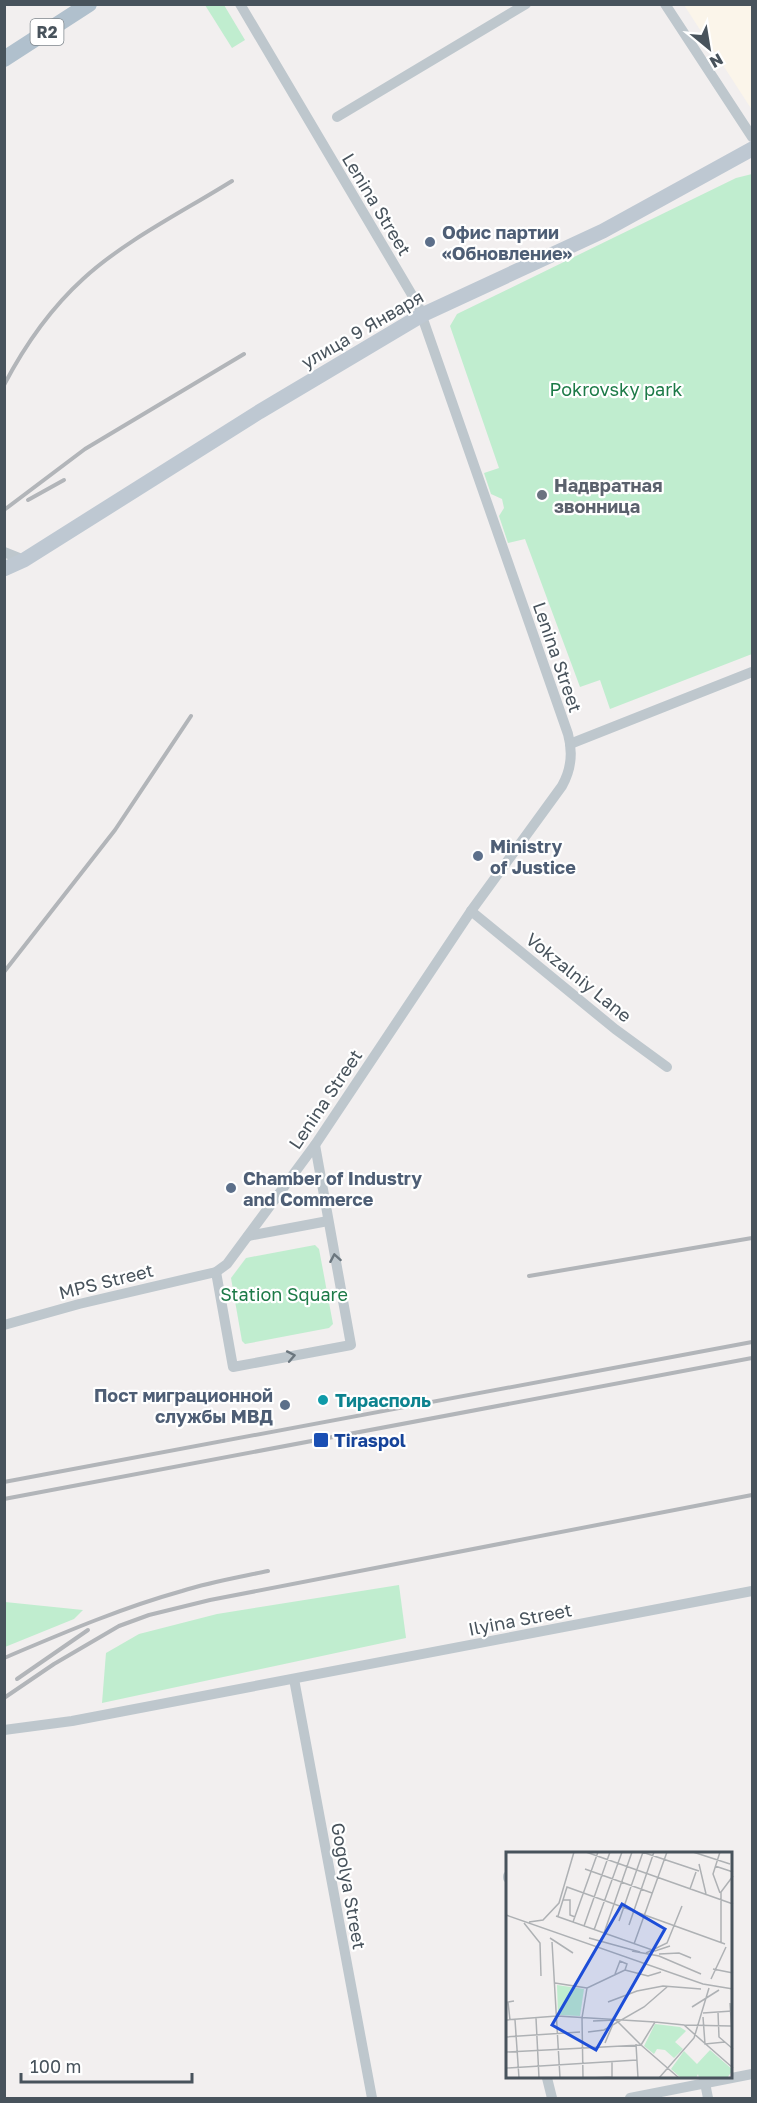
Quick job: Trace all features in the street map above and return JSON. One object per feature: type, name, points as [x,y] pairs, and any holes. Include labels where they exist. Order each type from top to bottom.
[{"type":"main road","name":"R2","points":[[4,59],[89,4]]},
{"type":"street","name":"Lenina Street","points":[[216,1272],[227,1264],[315,1144],[471,911],[562,786],[569,772],[570,744],[418,305],[240,4]]},
{"type":"street","points":[[337,117],[526,4]]},
{"type":"street","points":[[665,4],[753,137]]},
{"type":"street","name":"улица 9 Января","points":[[4,569],[24,560],[259,412],[422,315],[603,231],[753,149]]},
{"type":"street","points":[[4,552],[24,560]]},
{"type":"street","points":[[570,744],[753,672]]},
{"type":"street","name":"Vokzalniy Lane","points":[[471,911],[615,1029],[667,1067]]},
{"type":"street","points":[[216,1272],[233,1367],[351,1345],[315,1144]]},
{"type":"street","points":[[248,1236],[328,1221]]},
{"type":"street","name":"MPS Street","points":[[4,1325],[79,1304],[216,1272]]},
{"type":"street","name":"Ilyina Street","points":[[4,1730],[72,1721],[753,1591]]},
{"type":"street","name":"Gogolya Street","points":[[294,1679],[372,2098]]},
{"type":"street","points":[[733,2077],[753,2074]]},
{"type":"street","points":[[547,2079],[552,2098]]},
{"type":"street","points":[[630,2098],[705,2081],[708,2098]]},
{"type":"shaded area","points":[[684,5],[752,5],[752,110]]},
{"type":"green space","points":[[205,5],[224,5],[245,40],[232,48]]},
{"type":"green space","name":"Pokrovsky park","points":[[752,174],[752,654],[610,709],[600,680],[580,687],[525,539],[508,543],[499,516],[504,508],[502,499],[491,494],[484,473],[499,468],[450,326],[457,314],[736,178]]},
{"type":"green space","name":"Station Square","points":[[315,1245],[319,1249],[333,1324],[329,1328],[245,1344],[242,1341],[231,1278],[246,1258]]},
{"type":"green space","points":[[399,1585],[406,1638],[102,1703],[106,1653],[139,1634],[217,1614]]},
{"type":"green space","points":[[5,1602],[83,1610],[74,1619],[5,1647]]},
{"type":"railway","points":[[4,385],[39,328],[83,279],[136,239],[232,181]]},
{"type":"railway","points":[[4,510],[85,449],[244,354]]},
{"type":"railway","points":[[28,500],[64,480]]},
{"type":"railway","points":[[4,972],[115,830],[191,716]]},
{"type":"railway","points":[[529,1276],[752,1238]]},
{"type":"railway","points":[[4,1482],[752,1342]]},
{"type":"railway","points":[[4,1499],[752,1358]]},
{"type":"railway","points":[[4,1698],[54,1664],[119,1626],[149,1615],[210,1600],[752,1495]]},
{"type":"railway","points":[[4,1658],[137,1605],[203,1585],[268,1571]]},
{"type":"railway","points":[[17,1679],[88,1630]]},
{"type":"place","name":"Офис партии «Обновление»","points":[[430,242]]},
{"type":"place","name":"Надвратная звонница","points":[[542,495]]},
{"type":"place","name":"Ministry of Justice","points":[[478,856]]},
{"type":"place","name":"Chamber of Industry and Commerce","points":[[231,1188]]},
{"type":"place","name":"Тирасполь","points":[[323,1400]]},
{"type":"place","name":"Пост миграционной службы МВД","points":[[285,1405]]},
{"type":"place","name":"Tiraspol","points":[[321,1440]]}]
